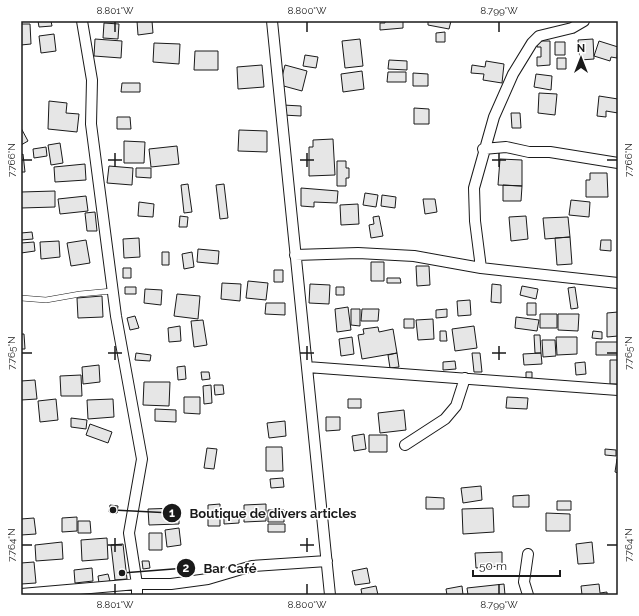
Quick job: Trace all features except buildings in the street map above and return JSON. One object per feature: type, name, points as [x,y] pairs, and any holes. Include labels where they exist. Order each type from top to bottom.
[{"type":"street","points":[[82,21],[92,80],[91,124],[112,291],[142,459],[129,533],[137,584],[137,595]]},
{"type":"street","points":[[272,21],[330,595]]},
{"type":"street","points":[[481,268],[475,221],[474,188],[494,117],[510,82],[532,43],[539,36],[572,28],[584,21]]},
{"type":"street","points":[[484,149],[506,147],[529,152],[550,152],[618,163]]},
{"type":"street","points":[[295,255],[358,253],[414,256],[481,268],[618,283]]},
{"type":"street","points":[[307,367],[618,390]]},
{"type":"street","points":[[405,445],[445,419],[456,406],[465,378]]},
{"type":"street","points":[[528,554],[524,582],[528,595]]},
{"type":"street","points":[[21,594],[137,584],[171,584],[208,579],[252,566],[327,561]]},
{"type":"lane","points":[[21,298],[46,300],[80,294],[112,291]]},
{"type":"place","name":"Boutique de divers articles","points":[[113,510]]},
{"type":"place","name":"Bar Café","points":[[122,573]]}]
